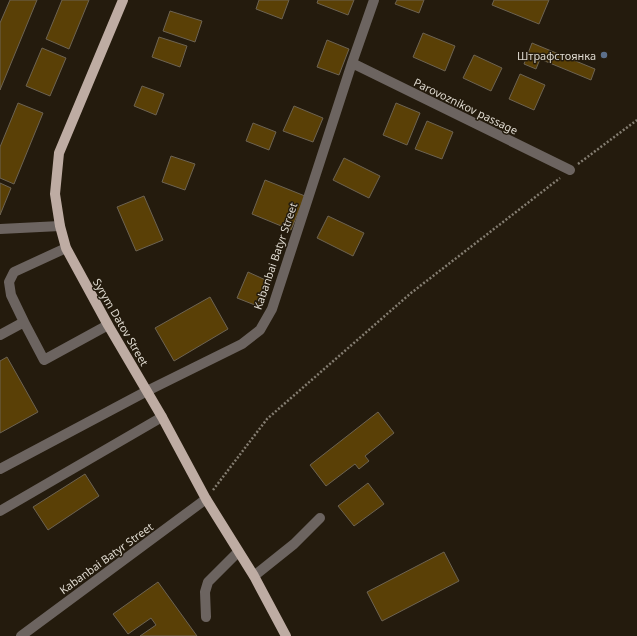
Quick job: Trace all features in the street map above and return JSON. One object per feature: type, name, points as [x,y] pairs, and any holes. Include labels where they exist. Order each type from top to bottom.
[{"type":"main road","name":"Syrym Datov Street","points":[[123,0],[59,153],[55,194],[60,226],[66,248],[108,325],[162,416],[206,499],[254,576],[286,636]]},
{"type":"street","name":"Kabanbai Batyr Street","points":[[0,469],[147,391],[242,344],[260,330],[272,309],[374,0]]},
{"type":"street","name":"Parovoznikov passage","points":[[352,63],[570,170]]},
{"type":"street","points":[[0,229],[60,226]]},
{"type":"street","points":[[66,248],[14,272],[9,282],[11,295],[44,360],[108,325]]},
{"type":"street","points":[[0,335],[24,322]]},
{"type":"street","points":[[0,511],[162,416]]},
{"type":"street","name":"Kabanbai Batyr Street","points":[[21,636],[206,499]]},
{"type":"street","points":[[254,576],[294,544],[320,518]]},
{"type":"street","points":[[206,618],[205,592],[208,582],[238,552]]},
{"type":"path","points":[[206,499],[267,419],[411,293],[637,120]]},
{"type":"building","points":[[10,0],[37,0],[0,90],[0,23]]},
{"type":"building","points":[[62,0],[89,0],[69,49],[46,39]]},
{"type":"building","points":[[259,0],[289,0],[282,19],[256,9]]},
{"type":"building","points":[[318,0],[354,0],[348,15],[317,3]]},
{"type":"building","points":[[397,0],[424,0],[419,13],[395,4]]},
{"type":"building","points":[[494,0],[549,0],[539,24],[492,5]]},
{"type":"building","points":[[170,11],[202,21],[195,42],[163,31]]},
{"type":"building","points":[[423,33],[455,46],[445,71],[413,57]]},
{"type":"building","points":[[159,37],[187,46],[180,67],[152,57]]},
{"type":"building","points":[[327,40],[349,49],[339,75],[317,67]]},
{"type":"building","points":[[532,43],[595,69],[591,80],[540,59],[536,69],[524,64]]},
{"type":"building","points":[[42,48],[66,58],[50,96],[26,86]]},
{"type":"building","points":[[474,55],[502,68],[491,91],[463,78]]},
{"type":"building","points":[[520,74],[545,85],[534,110],[509,99]]},
{"type":"building","points":[[142,86],[164,94],[156,115],[134,106]]},
{"type":"building","points":[[18,103],[43,113],[14,184],[0,178],[0,147]]},
{"type":"building","points":[[396,103],[420,113],[407,145],[383,135]]},
{"type":"building","points":[[294,106],[323,118],[313,142],[283,131]]},
{"type":"building","points":[[427,121],[453,132],[442,159],[415,149]]},
{"type":"building","points":[[253,123],[276,132],[269,150],[246,141]]},
{"type":"building","points":[[171,156],[195,164],[185,190],[162,182]]},
{"type":"building","points":[[344,158],[380,176],[369,198],[333,180]]},
{"type":"building","points":[[265,180],[305,196],[291,230],[252,214]]},
{"type":"building","points":[[0,183],[11,188],[0,215]]},
{"type":"building","points":[[144,196],[163,240],[136,251],[117,207]]},
{"type":"building","points":[[328,216],[364,233],[353,256],[317,238]]},
{"type":"building","points":[[248,272],[270,282],[260,307],[237,298]]},
{"type":"building","points":[[210,297],[228,329],[174,361],[155,328]]},
{"type":"building","points":[[7,357],[38,412],[0,433],[0,361]]},
{"type":"building","points":[[378,412],[394,433],[365,456],[369,461],[359,469],[355,464],[326,486],[310,465]]},
{"type":"building","points":[[85,474],[99,496],[48,530],[33,507]]},
{"type":"building","points":[[368,483],[384,504],[354,526],[338,506]]},
{"type":"building","points":[[444,552],[459,581],[382,621],[367,592]]},
{"type":"building","points":[[158,582],[197,636],[140,636],[156,625],[151,618],[128,634],[113,614]]},
{"type":"place","name":"Штрафстоянка","points":[[604,55]]}]
